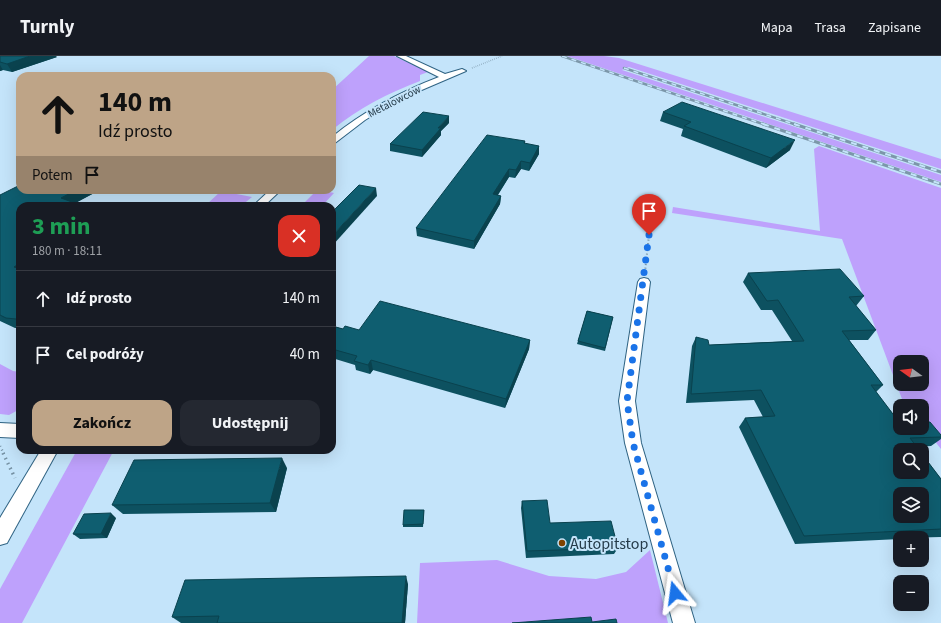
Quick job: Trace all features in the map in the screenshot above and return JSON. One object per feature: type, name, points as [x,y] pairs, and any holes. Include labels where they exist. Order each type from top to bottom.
[{"type":"street","points":[[400,56],[445,77]]},
{"type":"street","name":"Metalowców","points":[[336,138],[361,118],[380,106],[402,95],[462,71]]},
{"type":"street","points":[[262,202],[272,194]]},
{"type":"street","points":[[644,282],[627,401],[633,443],[684,623]]},
{"type":"street","points":[[0,430],[16,430]]},
{"type":"street","points":[[0,536],[48,454]]},
{"type":"path","points":[[462,71],[502,56]]},
{"type":"path","points":[[644,282],[649,235]]},
{"type":"path","points":[[0,446],[16,480]]},
{"type":"shaded area","points":[[369,56],[394,56],[428,72],[420,75],[420,81],[374,102],[336,127],[336,86]]},
{"type":"shaded area","points":[[567,56],[604,56],[619,58],[941,159],[941,169],[629,67],[622,70],[941,175],[941,182]]},
{"type":"shaded area","points":[[819,146],[941,188],[941,449],[929,434],[929,399],[902,399],[899,391],[929,391],[929,355],[893,355],[893,375],[842,239],[672,213],[673,207],[820,231],[814,149]]},
{"type":"shaded area","points":[[218,194],[236,194],[252,197],[246,202],[209,202]]},
{"type":"shaded area","points":[[313,194],[333,194],[326,202],[305,202]]},
{"type":"shaded area","points":[[0,364],[16,371],[16,411],[9,415],[0,414]]},
{"type":"shaded area","points":[[75,454],[112,454],[22,623],[0,623],[0,589]]},
{"type":"shaded area","points":[[650,550],[668,623],[417,623],[420,563],[497,560],[549,576],[596,579],[626,572]]},
{"type":"building","points":[[0,56],[30,56],[7,64],[0,62]]},
{"type":"building","points":[[682,102],[795,140],[771,158],[684,126],[691,122],[663,112]]},
{"type":"building","points":[[423,112],[449,116],[422,150],[390,144]]},
{"type":"building","points":[[487,135],[525,141],[524,143],[539,146],[530,163],[521,161],[516,170],[509,169],[493,194],[501,196],[474,241],[416,228]]},
{"type":"building","points":[[359,185],[376,188],[336,232],[336,208]]},
{"type":"building","points":[[16,187],[16,194],[68,194],[61,198],[72,202],[16,202],[16,266],[14,267],[16,268],[16,319],[6,318],[0,315],[0,195]]},
{"type":"building","points":[[840,269],[864,296],[849,297],[876,330],[842,331],[883,385],[871,385],[893,414],[893,435],[929,435],[930,422],[941,435],[941,437],[910,438],[914,443],[893,443],[893,479],[929,479],[929,463],[941,479],[941,529],[804,536],[745,418],[775,416],[761,390],[691,394],[696,337],[708,340],[709,345],[804,341],[778,300],[767,301],[748,273]]},
{"type":"building","points":[[380,301],[530,340],[506,399],[371,360],[368,365],[354,361],[357,356],[336,350],[336,327],[343,329],[345,326],[359,330]]},
{"type":"building","points":[[587,311],[613,317],[605,348],[578,341]]},
{"type":"building","points":[[282,458],[270,503],[112,505],[134,460]]},
{"type":"building","points":[[547,500],[550,523],[611,521],[618,548],[527,551],[522,501]]},
{"type":"building","points":[[404,510],[424,510],[423,524],[403,525]]},
{"type":"building","points":[[111,513],[101,534],[73,534],[84,514]]},
{"type":"building","points":[[406,576],[402,623],[217,623],[219,616],[172,617],[185,580]]},
{"type":"building","points":[[591,617],[592,622],[616,619],[617,623],[512,623]]},
{"type":"railway","points":[[562,56],[766,125]]},
{"type":"railway","points":[[624,68],[797,125]]},
{"type":"railway","points":[[763,124],[941,184]]},
{"type":"railway","points":[[794,124],[941,172]]},
{"type":"place","name":"Autopitstop","points":[[562,543]]},
{"type":"route","points":[[649,235],[644,282],[627,401],[633,443],[675,593]]}]
